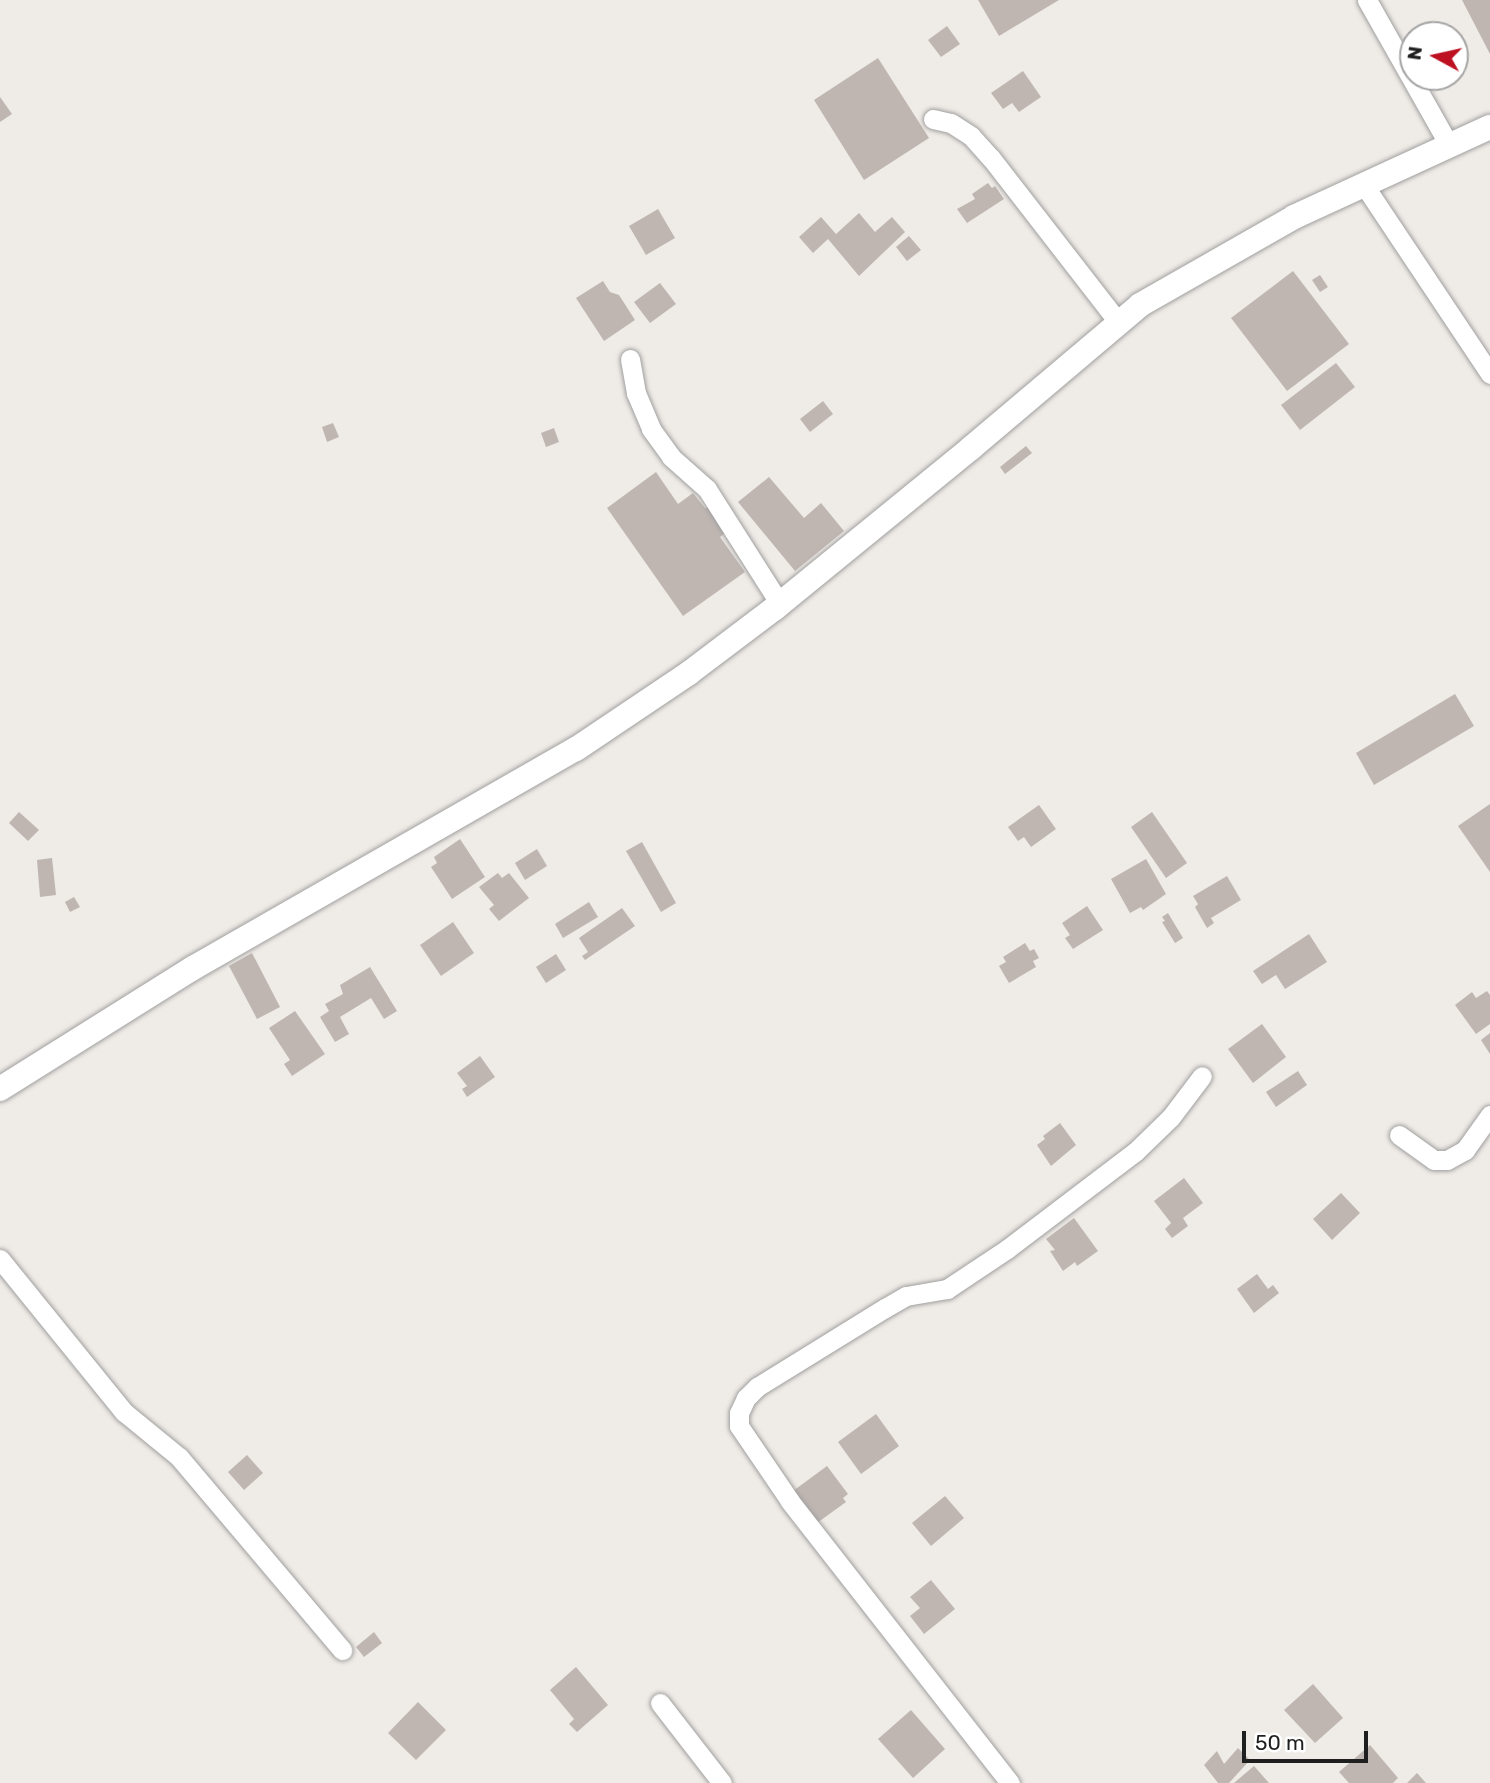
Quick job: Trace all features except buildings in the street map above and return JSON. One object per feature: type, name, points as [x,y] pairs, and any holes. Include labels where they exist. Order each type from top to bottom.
[{"type":"street","points":[[1367,0],[1449,145]]},
{"type":"street","points":[[933,119],[961,130],[991,158],[1118,322]]},
{"type":"street","points":[[0,1089],[193,968],[576,749],[689,673],[780,604],[1140,305],[1294,217],[1490,127]]},
{"type":"street","points":[[1364,184],[1490,374]]},
{"type":"street","points":[[630,359],[636,393],[651,429],[671,457],[707,489],[780,604]]},
{"type":"street","points":[[1010,1783],[790,1501],[739,1426],[739,1413],[746,1398],[757,1387],[862,1322],[906,1296],[947,1289],[1007,1249],[1135,1152],[1171,1116],[1202,1076]]},
{"type":"street","points":[[1399,1135],[1434,1160],[1447,1160],[1465,1150],[1490,1115]]},
{"type":"street","points":[[0,1259],[124,1412],[179,1457],[342,1650]]},
{"type":"street","points":[[660,1703],[722,1783]]}]
